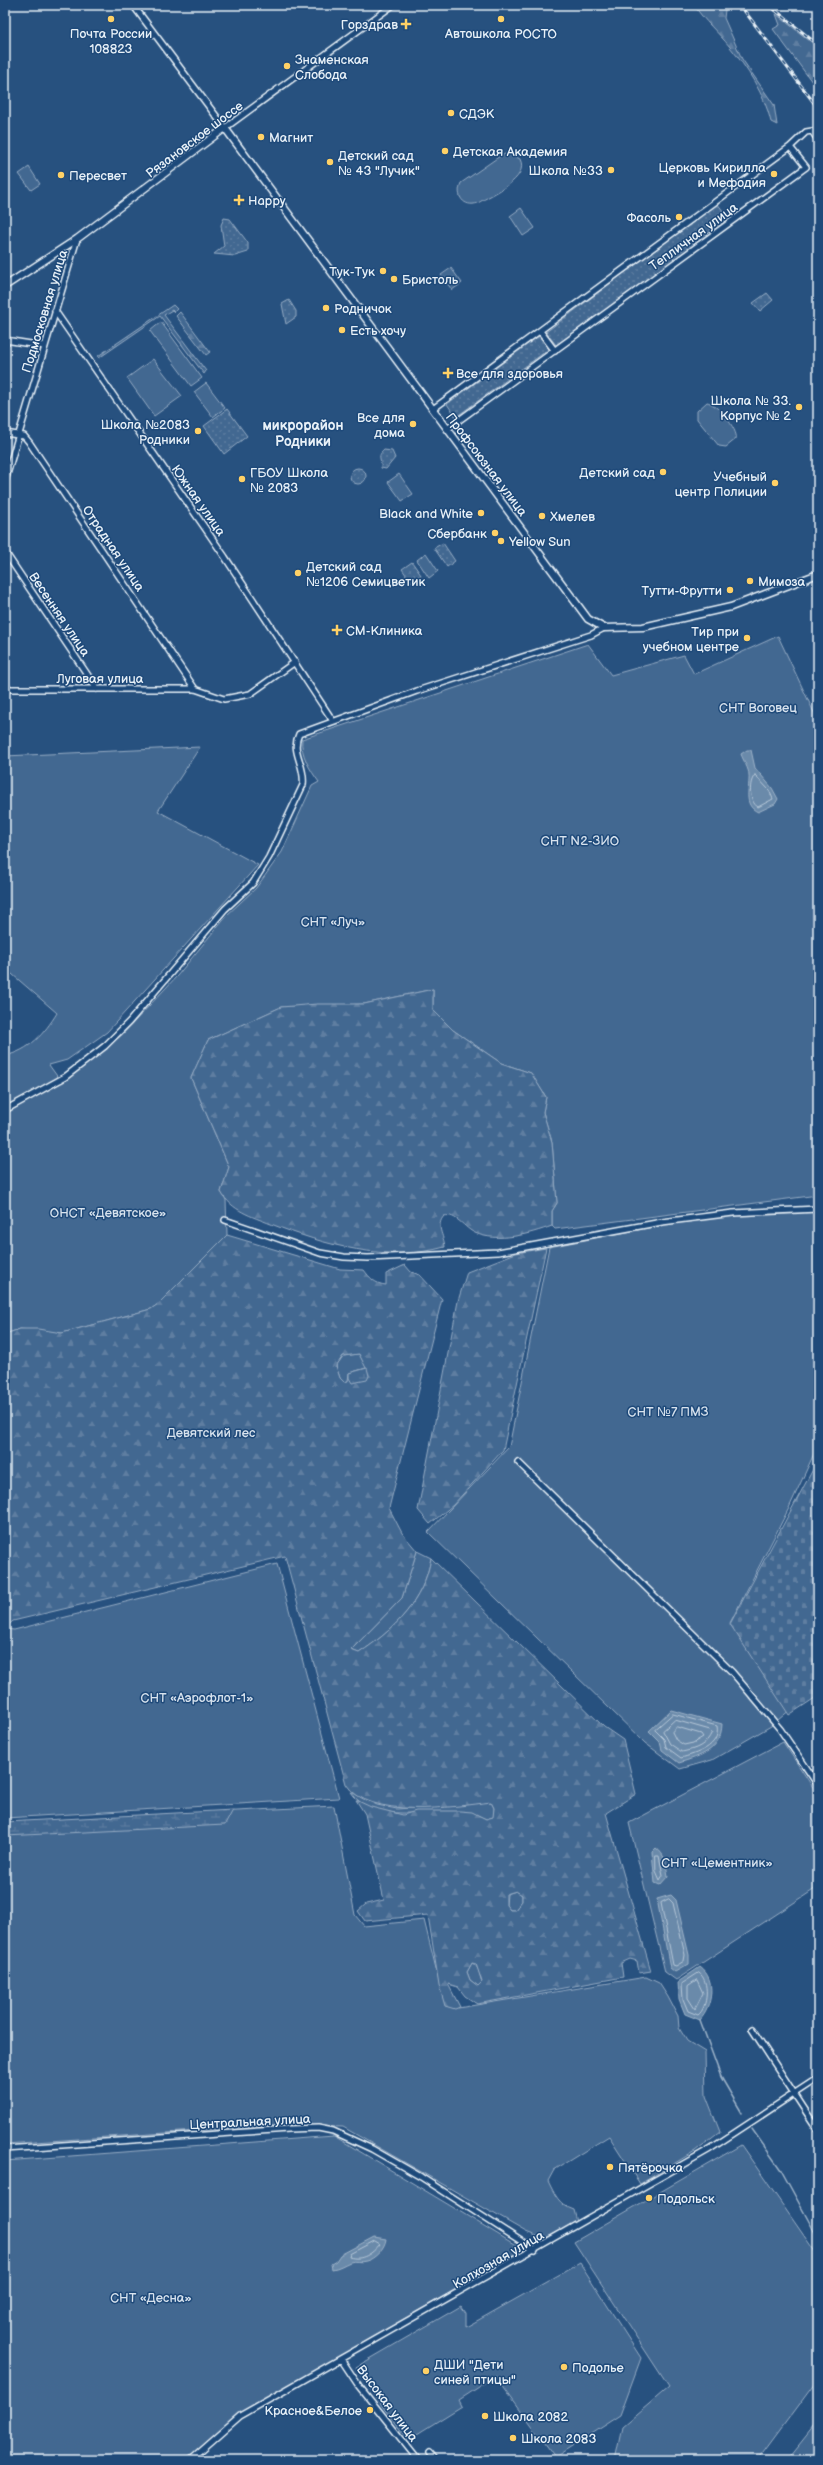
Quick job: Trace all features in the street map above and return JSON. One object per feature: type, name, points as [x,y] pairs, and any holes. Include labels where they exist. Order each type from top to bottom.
[{"type":"main road","name":"Рязановское шоссе","points":[[5,286],[77,239],[226,128]]},
{"type":"main road","name":"Профсоюзная улица","points":[[226,128],[588,619],[604,628]]},
{"type":"main road","points":[[604,628],[643,627],[731,607],[818,574]]},
{"type":"street","points":[[132,5],[226,128]]},
{"type":"street","name":"Рязановское шоссе","points":[[226,128],[393,5]]},
{"type":"street","points":[[790,147],[806,132],[812,131],[818,140]]},
{"type":"street","name":"Тепличная улица","points":[[433,409],[790,147],[806,167],[447,429]]},
{"type":"street","name":"Подмосковная улица","points":[[5,482],[44,346],[77,239]]},
{"type":"street","name":"Южная улица","points":[[56,311],[225,557],[333,721]]},
{"type":"street","points":[[540,331],[555,351]]},
{"type":"street","points":[[5,340],[44,346]]},
{"type":"street","points":[[5,433],[18,435]]},
{"type":"street","name":"Отрадная улица","points":[[18,435],[24,436],[29,442],[195,689]]},
{"type":"street","name":"Весенняя улица","points":[[5,552],[97,689]]},
{"type":"street","points":[[5,1110],[65,1077],[105,1046],[129,1022],[225,909],[253,883],[269,857],[303,785],[305,773],[296,747],[299,734],[417,691],[591,635],[604,628]]},
{"type":"street","name":"Луговая улица","points":[[5,689],[195,689],[224,698],[250,694],[295,662]]},
{"type":"street","points":[[225,1220],[320,1253],[344,1258],[368,1258],[498,1252],[662,1222],[733,1213],[818,1209]]},
{"type":"street","points":[[518,1462],[732,1672],[780,1729],[818,1785]]},
{"type":"street","points":[[752,2029],[818,2130]]},
{"type":"street","name":"Колхозная улица","points":[[190,2460],[240,2416],[536,2250],[710,2149],[818,2078]]},
{"type":"street","name":"Центральная улица","points":[[5,2149],[318,2128],[333,2131],[372,2149],[421,2177],[536,2250]]},
{"type":"street","name":"Высокая улица","points":[[341,2359],[359,2386],[418,2460]]},
{"type":"street","points":[[429,2453],[435,2460]]},
{"type":"green space","points":[[694,5],[721,5],[725,10],[724,18],[742,59],[774,105],[777,125],[771,122],[760,92],[743,64]]},
{"type":"green space","points":[[776,14],[815,45],[818,55],[818,90],[773,29],[780,25]]},
{"type":"green space","points":[[508,153],[520,159],[522,166],[520,173],[515,179],[508,185],[478,203],[469,204],[462,200],[459,192],[461,183],[500,156]]},
{"type":"green space","points":[[29,167],[40,184],[31,190],[19,174]]},
{"type":"green space","points":[[717,203],[730,220],[556,345],[546,332]]},
{"type":"green space","points":[[521,208],[535,228],[523,236],[510,216]]},
{"type":"green space","points":[[224,218],[230,219],[248,243],[248,252],[235,256],[214,254],[224,246],[221,225]]},
{"type":"green space","points":[[451,268],[462,283],[452,290],[441,275]]},
{"type":"green space","points":[[767,293],[773,300],[760,311],[753,303]]},
{"type":"green space","points":[[289,300],[296,311],[296,317],[286,324],[282,304]]},
{"type":"green space","points":[[173,305],[177,309],[174,312],[172,310],[164,315],[206,371],[204,374],[160,316],[99,358],[98,356]]},
{"type":"green space","points":[[180,312],[210,352],[206,355],[176,316]]},
{"type":"green space","points":[[161,322],[202,378],[191,386],[150,331]]},
{"type":"green space","points":[[539,336],[549,349],[456,417],[447,404]]},
{"type":"green space","points":[[153,359],[182,396],[154,416],[127,378]]},
{"type":"green space","points":[[206,383],[225,408],[213,417],[194,392]]},
{"type":"green space","points":[[707,402],[721,412],[734,430],[736,439],[726,447],[719,446],[697,419],[697,411]]},
{"type":"green space","points":[[227,409],[247,436],[224,454],[204,426]]},
{"type":"green space","points":[[384,450],[392,451],[395,458],[386,469],[381,468],[380,459],[380,454]]},
{"type":"green space","points":[[358,468],[365,473],[366,476],[361,483],[358,484],[351,479],[350,476],[355,469]]},
{"type":"green space","points":[[399,474],[413,494],[402,501],[388,482]]},
{"type":"green space","points":[[443,543],[455,561],[447,567],[434,548]]},
{"type":"green space","points":[[426,553],[438,571],[429,578],[417,560]]},
{"type":"green space","points":[[412,562],[421,575],[411,582],[402,569]]},
{"type":"green space","points":[[778,636],[818,721],[818,1195],[555,1229],[552,1226],[552,1211],[557,1203],[552,1142],[543,1112],[546,1097],[531,1073],[501,1063],[453,1030],[433,1010],[433,989],[364,1004],[281,1007],[208,1040],[191,1078],[229,1167],[221,1192],[226,1200],[227,1235],[158,1304],[151,1309],[62,1333],[20,1329],[5,1334],[5,1056],[22,1050],[36,1040],[47,1028],[57,1013],[5,968],[5,756],[200,747],[158,811],[258,865],[107,1032],[67,1060],[49,1065],[62,1083],[122,1035],[177,976],[227,915],[256,888],[282,852],[312,786],[319,782],[304,756],[302,739],[588,644],[611,675],[684,655],[694,674]]},
{"type":"green space","points":[[433,989],[433,1010],[453,1030],[501,1063],[531,1073],[546,1097],[543,1112],[552,1142],[557,1203],[552,1211],[552,1226],[534,1232],[514,1236],[494,1237],[475,1233],[456,1219],[444,1216],[441,1220],[440,1227],[445,1247],[401,1253],[379,1252],[334,1245],[292,1232],[249,1215],[236,1208],[225,1199],[221,1192],[229,1167],[191,1078],[208,1040],[281,1007],[317,1004],[364,1004]]},
{"type":"green space","name":"СНТ №7 ПМЗ","points":[[818,1207],[818,1445],[789,1508],[730,1623],[791,1709],[771,1726],[712,1760],[680,1769],[645,1743],[428,1532],[509,1447],[549,1247],[710,1216]]},
{"type":"green space","name":"Девятский лес","points":[[227,1235],[340,1269],[364,1270],[373,1280],[386,1285],[386,1274],[405,1265],[411,1272],[420,1275],[442,1299],[389,1508],[402,1533],[417,1551],[402,1598],[351,1650],[359,1653],[384,1634],[406,1613],[422,1588],[431,1558],[604,1727],[623,1740],[636,1794],[606,1813],[651,1971],[639,1973],[637,1961],[630,1959],[621,1963],[623,1977],[477,2004],[465,1996],[458,1987],[448,1984],[460,2007],[455,2009],[445,2006],[439,1985],[428,1915],[365,1921],[358,1911],[366,1904],[384,1900],[365,1814],[356,1800],[371,1807],[403,1815],[416,1811],[460,1811],[472,1812],[486,1819],[493,1817],[494,1808],[491,1802],[435,1808],[392,1807],[373,1803],[357,1795],[346,1784],[285,1556],[13,1621],[5,1628],[5,1334],[20,1329],[38,1329],[62,1333],[151,1309],[158,1304]],"holes":[[[359,1354],[366,1368],[349,1373],[348,1381],[344,1382],[340,1378],[336,1366],[343,1356]],[[516,1891],[522,1895],[522,1901],[515,1910],[510,1910],[506,1905],[506,1894]],[[472,1963],[476,1964],[482,1982],[478,1986],[470,1980],[467,1972]]]},
{"type":"green space","points":[[546,1248],[503,1450],[453,1505],[430,1524],[418,1510],[458,1301],[467,1272],[516,1253]]},
{"type":"green space","points":[[359,1354],[367,1368],[350,1373],[348,1381],[344,1382],[340,1378],[336,1366],[343,1356]]},
{"type":"green space","points":[[367,1368],[369,1376],[367,1380],[352,1383],[349,1378],[349,1373]]},
{"type":"green space","points":[[818,1460],[818,1696],[789,1715],[730,1624]]},
{"type":"green space","points":[[417,1551],[431,1558],[422,1588],[406,1613],[384,1634],[359,1653],[351,1650],[402,1598]]},
{"type":"green space","name":"СНТ «Аэрофлот-1»","points":[[277,1564],[339,1798],[5,1818],[5,1629],[14,1630]]},
{"type":"green space","name":"СНТ «Цементник»","points":[[783,1742],[818,1795],[818,1887],[676,1980],[665,1972],[629,1823]]},
{"type":"green space","points":[[351,1792],[377,1805],[397,1809],[491,1802],[494,1808],[494,1817],[486,1819],[471,1814],[453,1812],[395,1813],[378,1810],[363,1804]]},
{"type":"green space","points":[[334,1806],[355,1915],[364,1926],[424,1920],[441,1989],[458,2008],[646,1977],[659,1983],[678,2016],[679,2028],[687,2041],[705,2052],[706,2096],[720,2132],[695,2151],[640,2184],[609,2136],[554,2170],[548,2181],[555,2195],[561,2202],[574,2210],[577,2222],[544,2239],[526,2232],[343,2127],[283,2125],[5,2144],[5,1823]]},
{"type":"green space","points":[[233,1810],[225,1825],[5,1836],[5,1822]]},
{"type":"green space","points":[[516,1891],[522,1895],[522,1901],[515,1910],[510,1910],[506,1905],[507,1894]]},
{"type":"green space","points":[[472,1963],[478,1969],[480,1974],[482,1982],[478,1986],[470,1980],[467,1972]]},
{"type":"green space","name":"СНТ «Десна»","points":[[334,2136],[524,2250],[240,2413],[186,2460],[5,2460],[5,2161]]},
{"type":"green space","points":[[741,2145],[818,2256],[818,2379],[758,2460],[615,2460],[622,2427],[669,2387],[574,2242]]},
{"type":"green space","name":"Подолье","points":[[580,2263],[641,2358],[620,2415],[555,2457],[496,2376],[459,2400],[462,2406],[409,2439],[385,2410],[356,2367],[461,2306],[466,2313],[466,2327]]},
{"type":"green space","points":[[818,2421],[818,2460],[787,2460]]},
{"type":"water","points":[[747,750],[751,750],[755,768],[772,788],[778,799],[775,804],[758,812],[753,809],[748,801],[749,773],[741,754]]},
{"type":"water","points":[[671,1710],[722,1724],[721,1733],[718,1740],[702,1755],[679,1763],[662,1750],[660,1742],[649,1731]]},
{"type":"water","points":[[656,1848],[664,1857],[668,1876],[660,1885],[655,1883],[652,1852]]},
{"type":"water","points":[[671,1895],[676,1900],[689,1955],[689,1964],[675,1972],[670,1968],[657,1899]]},
{"type":"water","points":[[700,1967],[709,1979],[711,1993],[710,2001],[700,2020],[685,2014],[679,1999],[678,1982]]},
{"type":"water","points":[[374,2237],[386,2239],[384,2246],[376,2256],[362,2262],[352,2261],[332,2269],[331,2264],[336,2261],[340,2255]]},
{"type":"waterway","points":[[700,2020],[721,2077],[742,2113]]},
{"type":"waterway","points":[[752,2129],[781,2170],[818,2238]]},
{"type":"railway","points":[[740,5],[818,108]]},
{"type":"railway","points":[[769,5],[818,45]]},
{"type":"place","name":"Почта России 108823","points":[[111,19]]},
{"type":"place","name":"Автошкола РОСТО","points":[[501,19]]},
{"type":"place","name":"Горздрав","points":[[406,24]]},
{"type":"place","name":"Знаменская Слобода","points":[[287,66]]},
{"type":"place","name":"СДЭК","points":[[451,113]]},
{"type":"place","name":"Магнит","points":[[261,137]]},
{"type":"place","name":"Детская Академия","points":[[445,151]]},
{"type":"place","name":"Детский сад № 43 \"Лучик\"","points":[[330,162]]},
{"type":"place","name":"Школа №33","points":[[611,170]]},
{"type":"place","name":"Церковь Кирилла и Мефодия","points":[[774,174]]},
{"type":"place","name":"Пересвет","points":[[61,175]]},
{"type":"place","name":"Happy","points":[[239,200]]},
{"type":"place","name":"Фасоль","points":[[679,217]]},
{"type":"place","name":"Тук-Тук","points":[[383,271]]},
{"type":"place","name":"Бристоль","points":[[394,279]]},
{"type":"place","name":"Родничок","points":[[326,308]]},
{"type":"place","name":"Есть хочу","points":[[342,330]]},
{"type":"place","name":"Все для здоровья","points":[[448,373]]},
{"type":"place","name":"Школа № 33. Корпус № 2","points":[[799,407]]},
{"type":"place","name":"Все для дома","points":[[413,424]]},
{"type":"place","name":"Школа №2083 Родники","points":[[198,431]]},
{"type":"place","name":"Детский сад","points":[[663,472]]},
{"type":"place","name":"ГБОУ Школа № 2083","points":[[242,479]]},
{"type":"place","name":"Учебный центр Полиции","points":[[775,483]]},
{"type":"place","name":"Black and White","points":[[481,513]]},
{"type":"place","name":"Хмелев","points":[[542,516]]},
{"type":"place","name":"Сбербанк","points":[[495,533]]},
{"type":"place","name":"Yellow Sun","points":[[501,541]]},
{"type":"place","name":"Детский сад №1206 Семицветик","points":[[298,573]]},
{"type":"place","name":"Мимоза","points":[[750,581]]},
{"type":"place","name":"Тутти-Фрутти","points":[[730,590]]},
{"type":"place","name":"СМ-Клиника","points":[[337,630]]},
{"type":"place","name":"Тир при учебном центре","points":[[747,638]]},
{"type":"place","name":"Пятёрочка","points":[[610,2167]]},
{"type":"place","name":"Подольск","points":[[649,2198]]},
{"type":"place","name":"Подолье","points":[[564,2367]]},
{"type":"place","name":"ДШИ \"Дети синей птицы\"","points":[[426,2371]]},
{"type":"place","name":"Красное&Белое","points":[[370,2410]]},
{"type":"place","name":"Школа 2082","points":[[485,2416]]},
{"type":"place","name":"Школа 2083","points":[[513,2438]]},
{"type":"district","name":"микрорайон Родники","points":[[303,434]]},
{"type":"park label","name":"СНТ Воговец","points":[[758,707]]},
{"type":"park label","name":"СНТ N2-ЗИО","points":[[580,840]]},
{"type":"park label","name":"СНТ «Луч»","points":[[333,921]]},
{"type":"park label","name":"ОНСТ «Девятское»","points":[[108,1212]]}]
